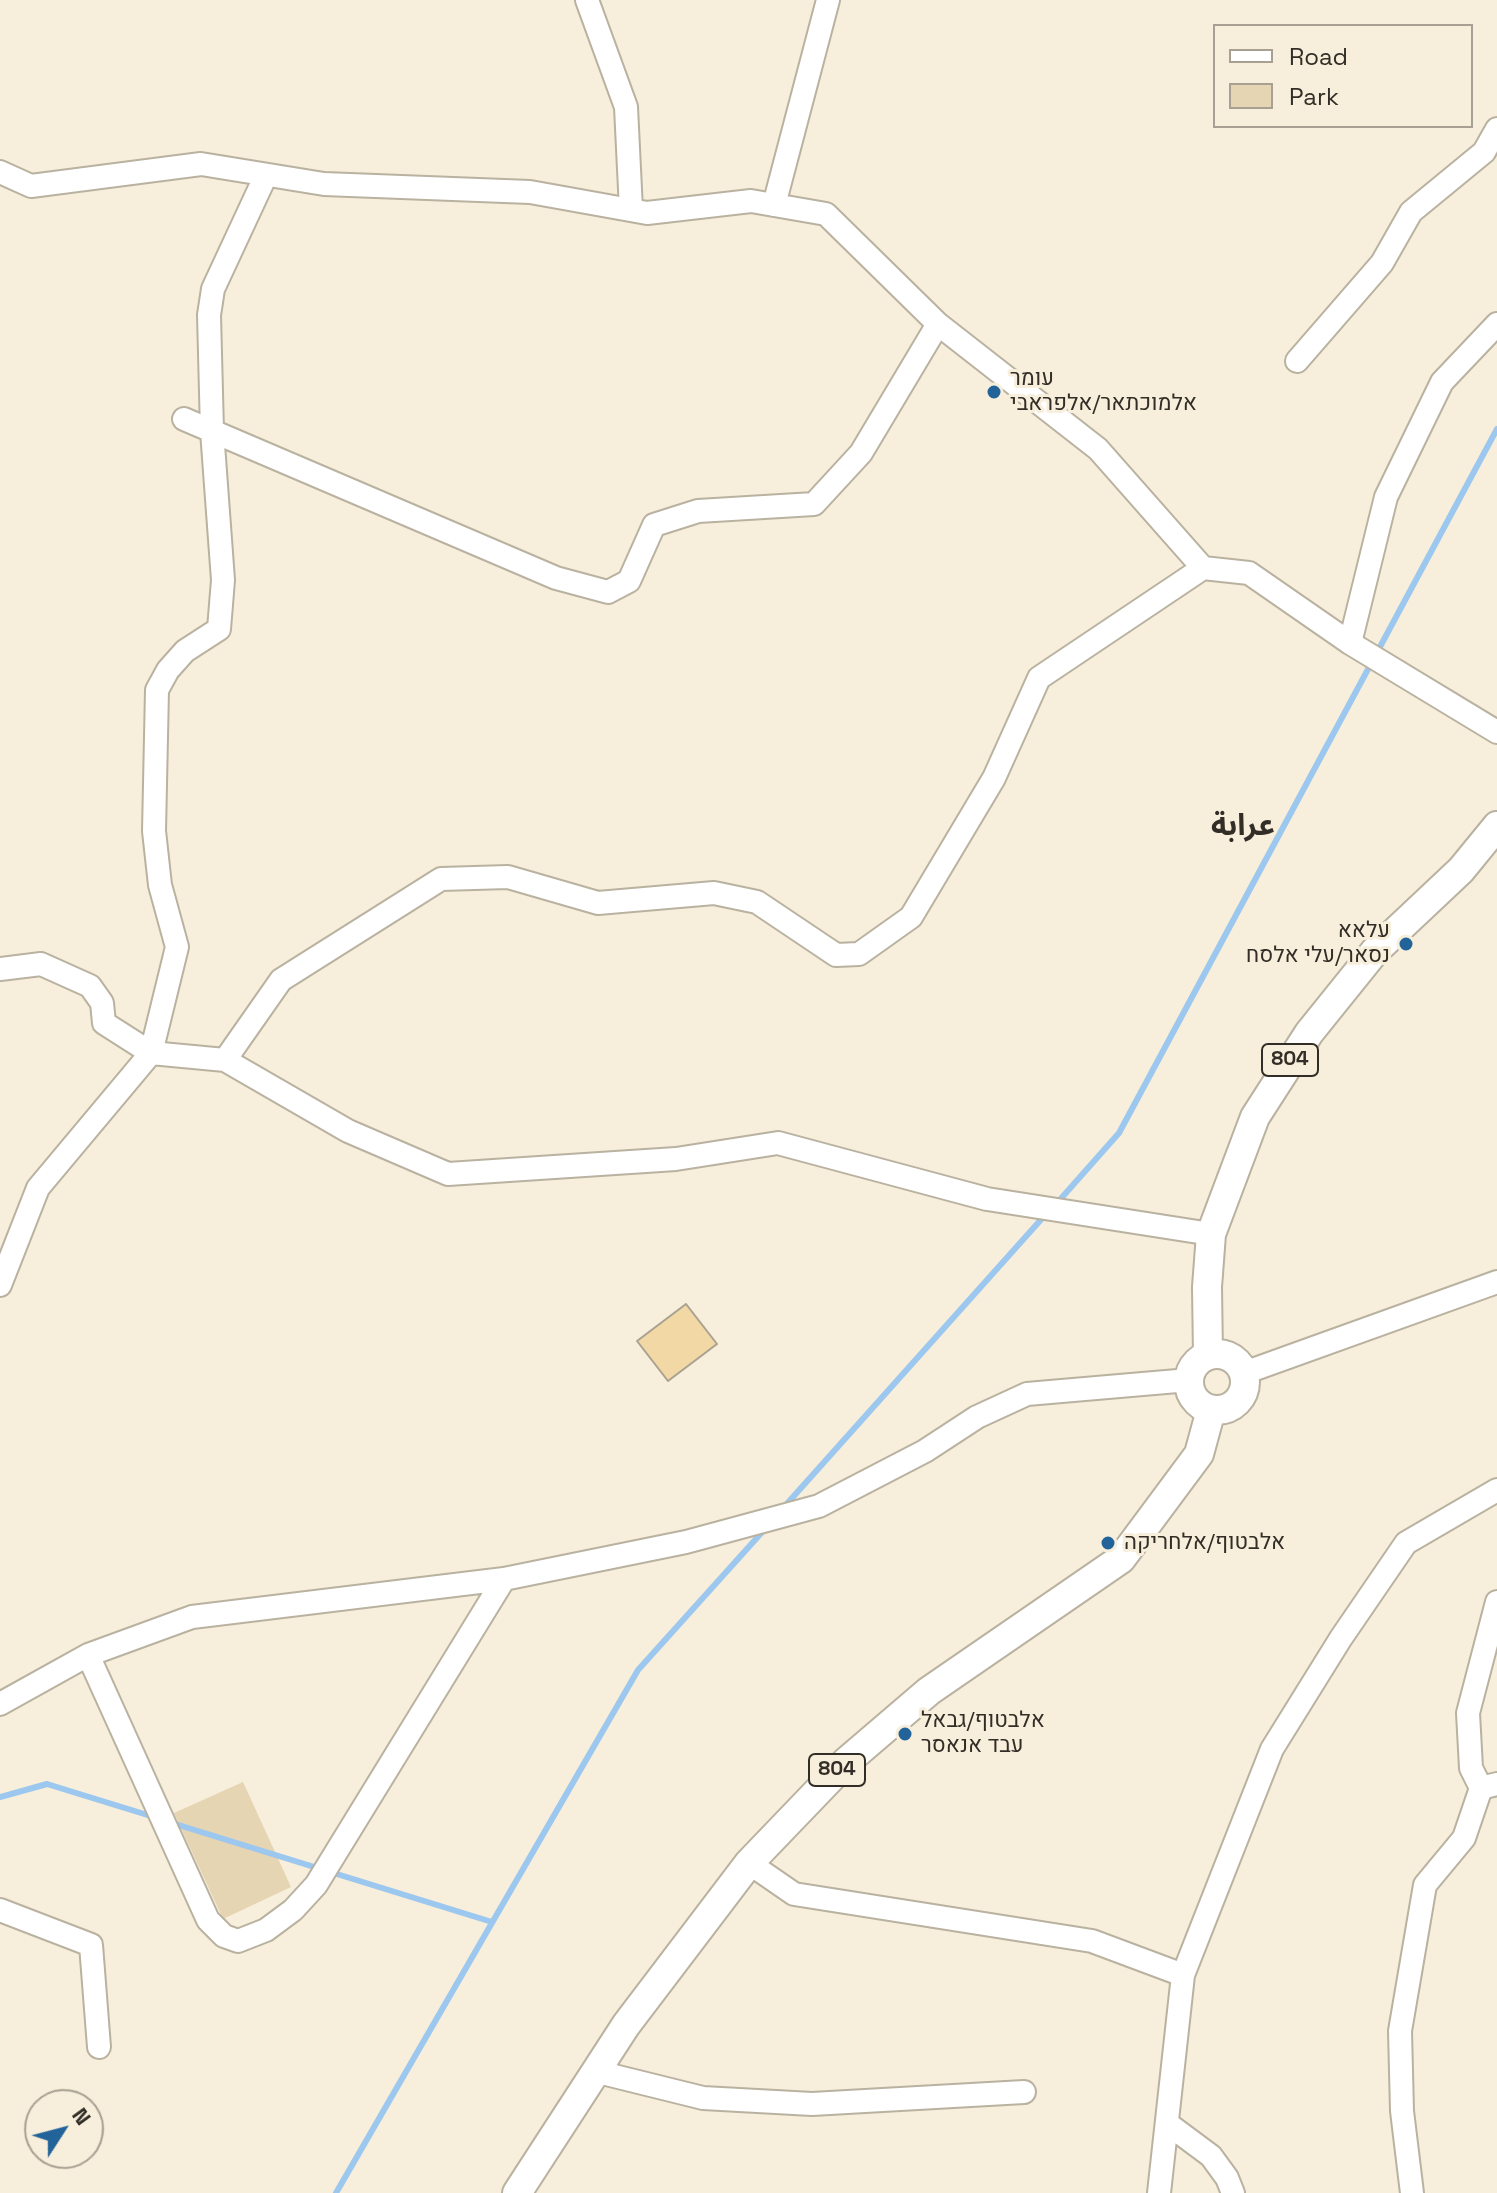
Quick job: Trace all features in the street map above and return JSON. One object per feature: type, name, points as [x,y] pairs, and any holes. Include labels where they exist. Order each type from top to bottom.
[{"type":"main road","name":"804","points":[[1208,1355],[1211,1234],[1255,1117],[1309,1033],[1375,951],[1461,870],[1497,826]]},
{"type":"main road","points":[[1208,1355],[1226,1355],[1244,1373],[1245,1390],[1236,1404],[1211,1410],[1197,1403],[1189,1380],[1195,1365],[1208,1355]]},
{"type":"main road","name":"804","points":[[517,2193],[594,2071],[749,1863],[846,1762],[929,1691],[1121,1559],[1199,1454],[1211,1410]]},
{"type":"street","points":[[587,0],[626,107],[631,210]]},
{"type":"street","points":[[774,205],[828,0]]},
{"type":"street","points":[[1297,361],[1382,263],[1411,212],[1484,152],[1497,129]]},
{"type":"street","points":[[0,172],[31,186],[201,164],[324,184],[530,192],[647,213],[751,201],[826,214],[938,324],[1098,449],[1203,568]]},
{"type":"street","points":[[0,1285],[38,1188],[151,1053],[177,947],[160,885],[154,831],[157,690],[168,670],[185,651],[219,629],[223,580],[212,431],[209,315],[213,289],[266,175]]},
{"type":"street","points":[[184,419],[556,578],[608,592],[629,581],[654,525],[698,511],[814,504],[861,453],[938,324]]},
{"type":"street","points":[[1350,643],[1386,497],[1442,382],[1497,324]]},
{"type":"street","points":[[225,1060],[281,980],[441,879],[508,877],[598,903],[714,893],[757,902],[836,955],[859,954],[911,917],[994,778],[1039,678],[1203,568],[1249,573],[1350,643],[1497,732]]},
{"type":"street","points":[[0,969],[41,964],[90,986],[102,1003],[104,1023],[151,1053],[225,1060],[348,1131],[448,1174],[676,1159],[778,1143],[987,1199],[1211,1234]]},
{"type":"street","points":[[1244,1373],[1383,1326],[1497,1282]]},
{"type":"street","points":[[0,1704],[88,1655],[192,1617],[504,1579],[686,1542],[819,1506],[925,1451],[977,1417],[1027,1394],[1189,1380]]},
{"type":"street","points":[[1159,2193],[1183,1975],[1272,1749],[1341,1638],[1406,1543],[1497,1490]]},
{"type":"street","points":[[88,1655],[208,1920],[224,1936],[238,1941],[266,1930],[293,1910],[316,1885],[504,1579]]},
{"type":"street","points":[[1412,2193],[1402,2111],[1400,2031],[1425,1885],[1464,1838],[1489,1786],[1471,1768],[1468,1713],[1497,1602]]},
{"type":"street","points":[[749,1863],[794,1894],[1092,1941],[1183,1975]]},
{"type":"street","points":[[0,1910],[91,1945],[99,2047]]},
{"type":"street","points":[[594,2071],[703,2098],[812,2104],[1024,2092]]},
{"type":"street","points":[[1168,2124],[1211,2156],[1227,2178],[1233,2193]]},
{"type":"green space","points":[[243,1782],[291,1887],[223,1919],[174,1813]]},
{"type":"building","points":[[686,1304],[717,1344],[668,1381],[637,1341]]},
{"type":"waterway","points":[[1057,1203],[1119,1133],[1497,429]]},
{"type":"waterway","points":[[784,1507],[1046,1214]]},
{"type":"waterway","points":[[336,2193],[638,1670],[764,1530]]},
{"type":"waterway","points":[[0,1797],[47,1784],[154,1817]]},
{"type":"waterway","points":[[172,1823],[492,1922]]},
{"type":"place","name":"עומר אלמוכתאר/אלפראבי","points":[[994,392]]},
{"type":"place","name":"עלאא נסאר/עלי אלסח","points":[[1406,944]]},
{"type":"place","name":"אלבטוף/אלחריקה","points":[[1108,1543]]},
{"type":"place","name":"אלבטוף/גבאל עבד אנאסר","points":[[905,1734]]},
{"type":"district","name":"عرابة","points":[[1243,827]]}]
